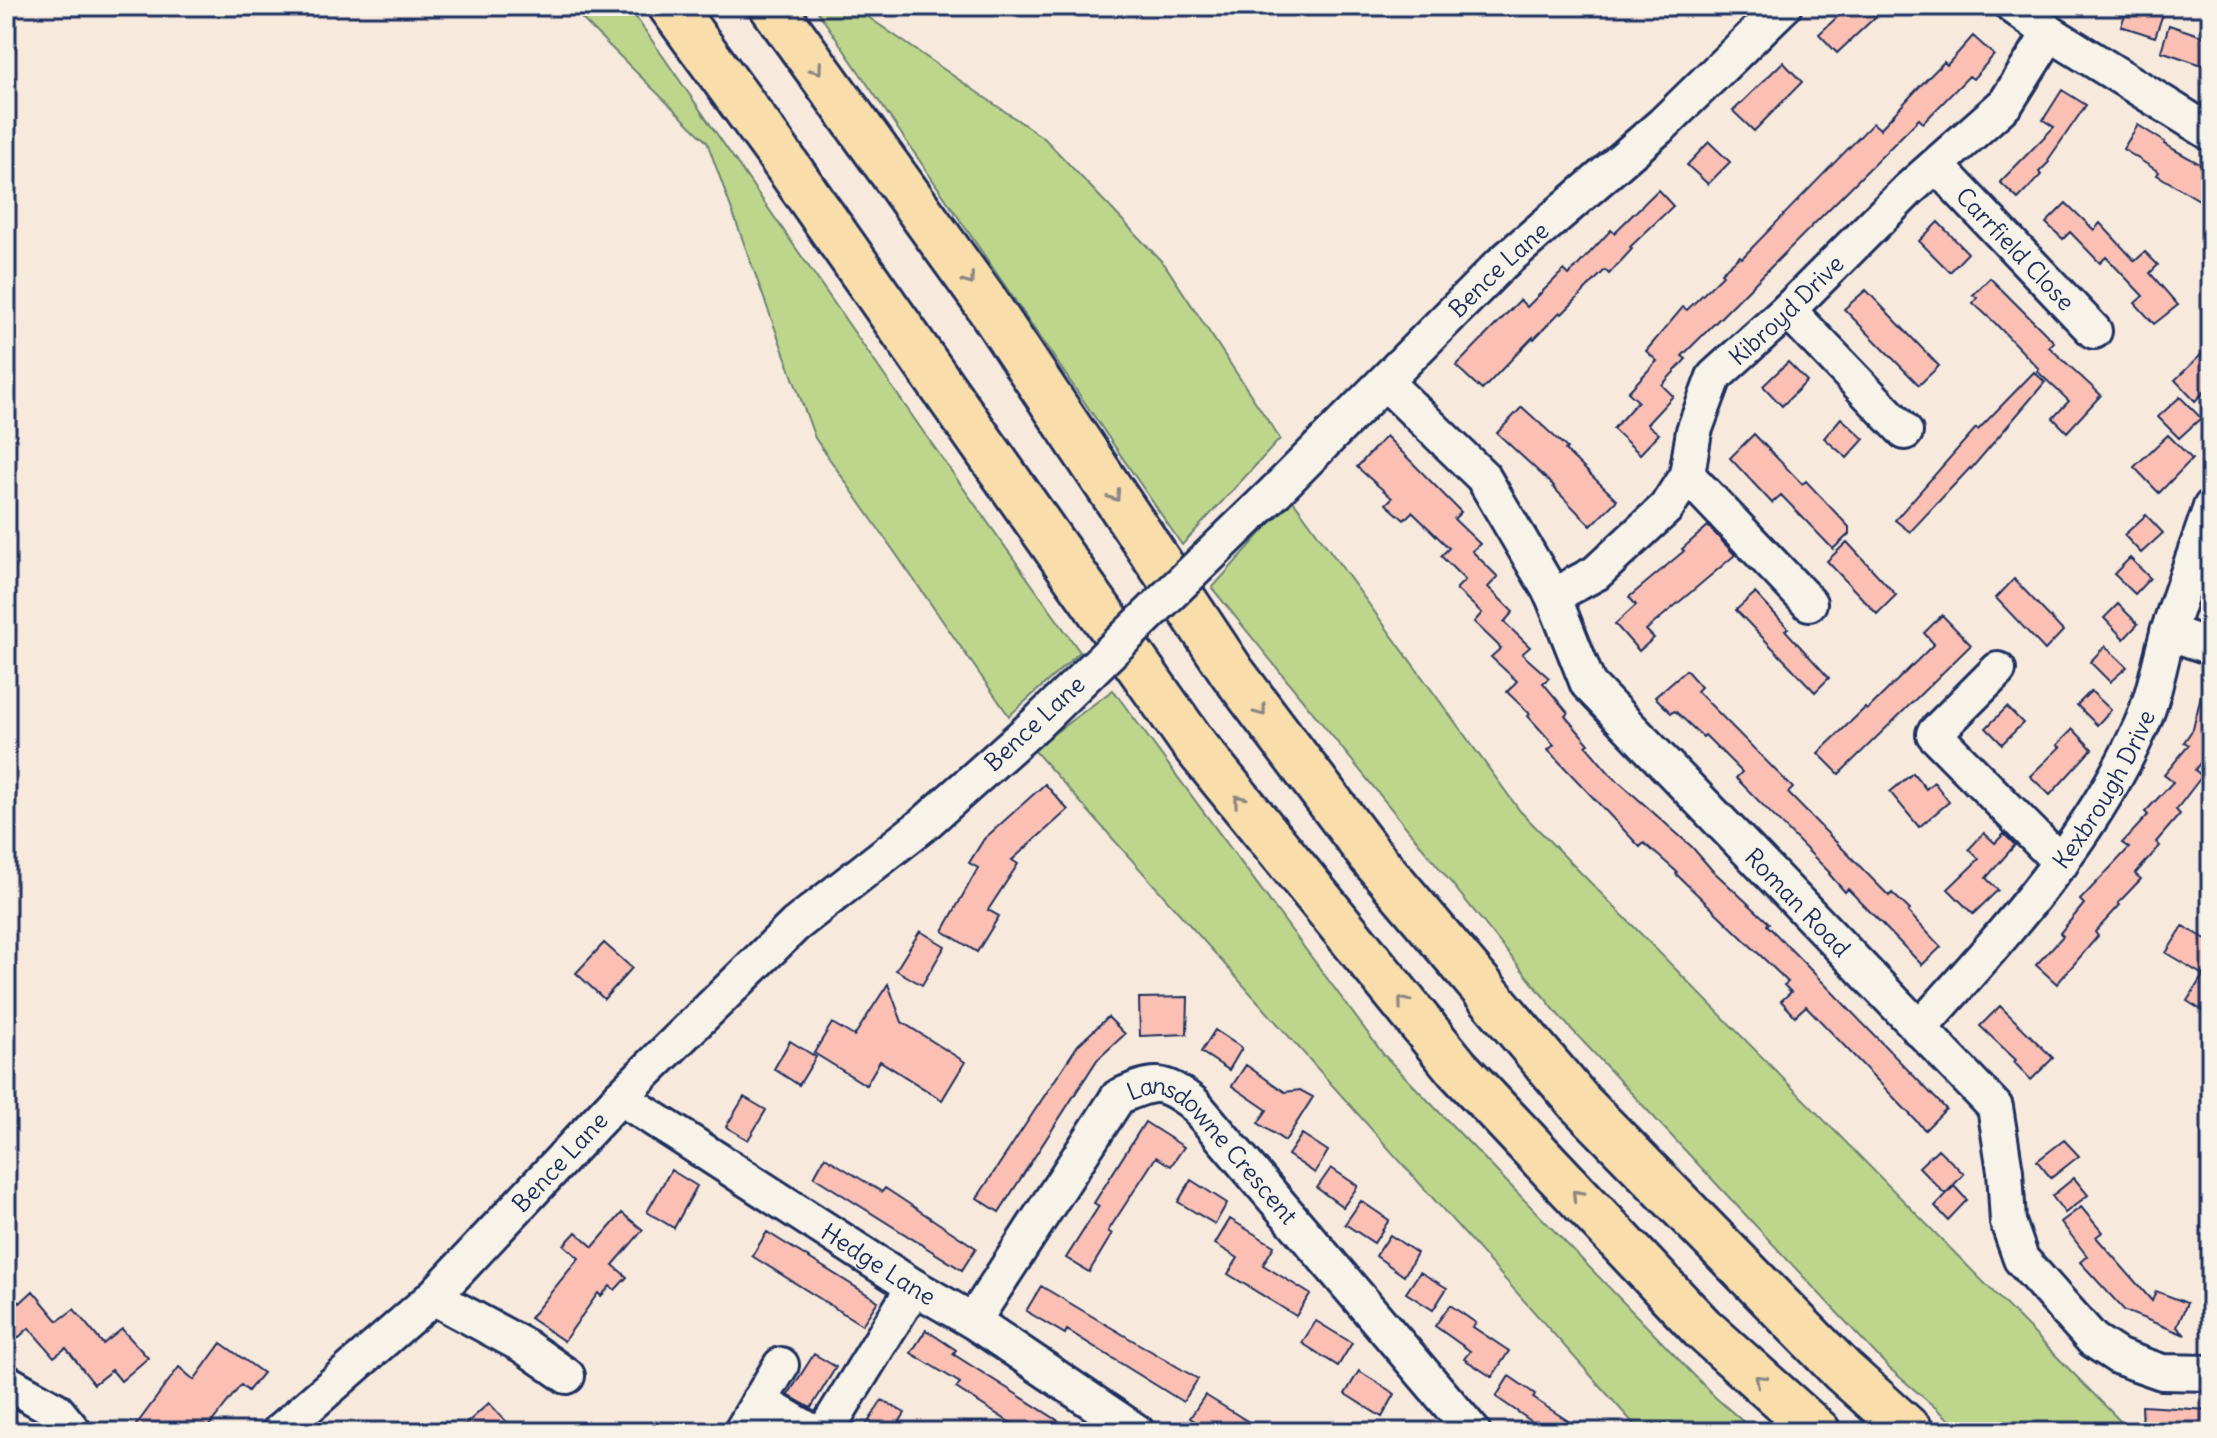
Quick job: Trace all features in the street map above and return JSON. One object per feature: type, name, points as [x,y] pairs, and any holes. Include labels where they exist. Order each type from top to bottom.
[{"type":"highway","points":[[671,6],[776,150],[1192,742],[1457,1068],[1702,1328],[1818,1432]]},
{"type":"highway","points":[[772,6],[984,300],[1232,672],[1370,855],[1580,1103],[1843,1371],[1911,1432]]},
{"type":"street","name":"Bence Lane","points":[[279,1432],[433,1297],[620,1097],[795,925],[924,824],[1036,724],[1276,491],[1501,264],[1663,124],[1784,6]]},
{"type":"street","points":[[2013,6],[2050,33],[2211,133]]},
{"type":"street","name":"Kibroyd Drive","points":[[1553,596],[1596,573],[1666,508],[1687,475],[1694,431],[1714,377],[1788,310],[1908,190],[2006,103],[2050,33]]},
{"type":"street","name":"Carrfield Close","points":[[1937,166],[2094,331]]},
{"type":"street","points":[[1788,310],[1905,432]]},
{"type":"street","name":"Roman Road","points":[[1385,382],[1483,477],[1553,596],[1588,684],[1995,1107],[2005,1171],[2008,1222],[2021,1259],[2093,1340],[2119,1357],[2162,1372],[2211,1373]]},
{"type":"street","points":[[1687,475],[1809,603]]},
{"type":"street","name":"Kexbrough Drive","points":[[1919,1029],[2018,919],[2061,863],[2114,779],[2142,724],[2168,632],[2211,507]]},
{"type":"street","points":[[2168,632],[2211,647]]},
{"type":"street","points":[[1998,670],[1934,734],[2061,863]]},
{"type":"street","name":"Lansdowne Crescent","points":[[973,1321],[1118,1097],[1147,1084],[1172,1087],[1193,1103],[1473,1432]]},
{"type":"street","name":"Hedge Lane","points":[[620,1097],[914,1287],[973,1321],[1121,1427]]},
{"type":"street","points":[[825,1432],[914,1287]]},
{"type":"street","points":[[433,1297],[524,1346],[567,1376]]},
{"type":"street","points":[[781,1365],[751,1415],[812,1432]]},
{"type":"street","points":[[6,1382],[56,1410],[74,1432]]},
{"type":"green space","points":[[569,6],[628,6],[1080,652],[1009,716],[815,438],[707,142]]},
{"type":"green space","points":[[814,6],[852,6],[1045,139],[1165,265],[1280,439],[1182,545]]},
{"type":"green space","points":[[1292,499],[1520,811],[2131,1432],[1964,1432],[1889,1368],[1561,1018],[1212,588]]},
{"type":"green space","points":[[1113,690],[1384,1055],[1716,1398],[1755,1432],[1641,1432],[1033,749]]},
{"type":"building","points":[[1849,6],[1887,6],[1837,53],[1819,34]]},
{"type":"building","points":[[2128,6],[2150,6],[2164,11],[2155,37],[2121,26]]},
{"type":"building","points":[[2169,25],[2211,39],[2211,68],[2161,51]]},
{"type":"building","points":[[1973,36],[1994,55],[1973,79],[1969,76],[1923,123],[1919,119],[1682,356],[1686,359],[1662,385],[1673,396],[1647,424],[1659,434],[1640,454],[1613,429],[1638,401],[1628,392],[1657,361],[1646,351],[1683,307],[1687,310],[1723,275],[1721,273],[1740,256],[1742,258],[1873,123],[1880,129]]},
{"type":"building","points":[[1783,62],[1802,82],[1754,131],[1733,111]]},
{"type":"building","points":[[2062,90],[2086,105],[2049,162],[2039,172],[2041,175],[2018,199],[2000,182],[2054,127],[2043,120]]},
{"type":"building","points":[[2138,125],[2164,144],[2211,170],[2211,207],[2157,175],[2159,172],[2123,149]]},
{"type":"building","points":[[1709,142],[1730,162],[1708,184],[1687,165]]},
{"type":"building","points":[[1658,190],[1673,206],[1630,247],[1632,249],[1609,274],[1605,270],[1482,390],[1456,366],[1520,300],[1527,307],[1564,270],[1569,275],[1611,230],[1614,233]]},
{"type":"building","points":[[2066,203],[2094,230],[2100,223],[2135,261],[2145,252],[2158,265],[2150,273],[2178,305],[2154,324],[2135,303],[2143,296],[2106,257],[2100,263],[2070,232],[2063,239],[2046,223]]},
{"type":"building","points":[[1938,222],[1968,253],[1950,272],[1919,241]]},
{"type":"building","points":[[1990,278],[2054,342],[2049,347],[2101,395],[2067,432],[2053,418],[2069,401],[1973,303],[1977,298],[1973,295]]},
{"type":"building","points":[[1866,290],[1939,366],[1919,385],[1844,309]]},
{"type":"building","points":[[2211,345],[2211,385],[2195,401],[2175,380]]},
{"type":"building","points":[[1788,362],[1807,381],[1782,406],[1763,386]]},
{"type":"building","points":[[2034,372],[2045,382],[1971,469],[1910,532],[1895,520],[1976,428],[1978,430]]},
{"type":"building","points":[[2180,397],[2201,418],[2179,438],[2158,417]]},
{"type":"building","points":[[1522,407],[1617,500],[1591,526],[1554,486],[1497,433]]},
{"type":"building","points":[[1841,418],[1864,439],[1847,458],[1824,438]]},
{"type":"building","points":[[1754,434],[1802,484],[1806,481],[1849,527],[1849,534],[1833,549],[1781,495],[1772,503],[1730,458]]},
{"type":"building","points":[[2168,435],[2192,459],[2159,493],[2134,467]]},
{"type":"building","points":[[1386,436],[1461,512],[1454,519],[1480,544],[1472,551],[1498,577],[1488,587],[1513,612],[1504,622],[1530,647],[1522,654],[1549,678],[1543,683],[1568,713],[1565,716],[1589,744],[1586,746],[1610,774],[1692,847],[1769,923],[1767,925],[1946,1109],[1925,1130],[1806,1006],[1795,1016],[1781,1001],[1791,992],[1784,985],[1788,982],[1677,872],[1644,843],[1640,847],[1548,750],[1554,745],[1528,716],[1530,714],[1507,692],[1517,681],[1491,657],[1501,648],[1474,622],[1482,613],[1456,589],[1465,580],[1441,556],[1449,548],[1412,512],[1404,520],[1386,504],[1392,498],[1357,467]]},
{"type":"building","points":[[2146,515],[2163,533],[2141,553],[2124,535]]},
{"type":"building","points":[[1708,526],[1735,555],[1646,630],[1654,638],[1639,651],[1615,624],[1636,605],[1629,597],[1684,551],[1682,549]]},
{"type":"building","points":[[1847,542],[1896,595],[1877,614],[1827,561]]},
{"type":"building","points":[[2130,558],[2150,578],[2135,594],[2114,574]]},
{"type":"building","points":[[2014,579],[2063,631],[2045,650],[1996,598]]},
{"type":"building","points":[[1755,593],[1829,678],[1815,692],[1736,610]]},
{"type":"building","points":[[2118,604],[2138,624],[2124,639],[2104,618]]},
{"type":"building","points":[[1942,615],[1971,645],[1839,774],[1818,753],[1934,644],[1924,633]]},
{"type":"building","points":[[2105,646],[2127,667],[2110,682],[2090,662]]},
{"type":"building","points":[[1686,670],[1701,687],[1697,691],[1793,788],[1788,793],[1889,896],[1892,893],[1910,910],[1908,912],[1941,947],[1922,965],[1848,889],[1845,892],[1736,778],[1742,772],[1705,735],[1703,737],[1675,711],[1671,713],[1655,697]]},
{"type":"building","points":[[2204,683],[2211,684],[2211,747],[2195,770],[2202,776],[2176,810],[2180,814],[2156,842],[2160,846],[2135,874],[2141,879],[2118,903],[2120,905],[2095,932],[2098,936],[2057,984],[2036,965],[2063,936],[2060,933],[2084,904],[2080,900],[2129,848],[2122,843],[2148,815],[2145,812],[2173,782],[2164,775],[2189,745],[2184,742],[2193,729]]},
{"type":"building","points":[[2091,691],[2111,710],[2097,725],[2077,705]]},
{"type":"building","points":[[2007,707],[2023,723],[2002,744],[1986,728]]},
{"type":"building","points":[[2073,729],[2092,749],[2050,795],[2030,776],[2060,747],[2057,745]]},
{"type":"building","points":[[1913,773],[1926,789],[1934,782],[1949,802],[1919,827],[1890,792]]},
{"type":"building","points":[[1045,784],[1068,810],[1012,860],[1018,864],[988,910],[999,916],[977,952],[943,931],[978,868],[969,863],[984,839]]},
{"type":"building","points":[[1984,833],[1995,843],[2004,834],[2015,845],[1986,878],[1998,890],[1973,914],[1948,889],[1979,859],[1969,849]]},
{"type":"building","points":[[2183,926],[2211,942],[2211,1016],[2187,1001],[2203,975],[2166,953]]},
{"type":"building","points":[[920,931],[945,946],[922,985],[896,970]]},
{"type":"building","points":[[604,943],[632,968],[604,999],[576,973]]},
{"type":"building","points":[[888,984],[902,1022],[965,1062],[942,1100],[880,1061],[866,1085],[814,1053],[832,1023],[854,1036]]},
{"type":"building","points":[[1188,997],[1187,1034],[1140,1036],[1139,998]]},
{"type":"building","points":[[2000,1006],[2053,1058],[2031,1080],[2014,1062],[2016,1060],[1980,1026]]},
{"type":"building","points":[[1108,1017],[1125,1034],[1097,1060],[999,1212],[977,1198],[1078,1045]]},
{"type":"building","points":[[1215,1030],[1242,1048],[1229,1070],[1201,1052]]},
{"type":"building","points":[[790,1041],[816,1057],[799,1085],[774,1069]]},
{"type":"building","points":[[1246,1065],[1285,1092],[1300,1090],[1313,1097],[1285,1141],[1258,1123],[1267,1110],[1232,1086]]},
{"type":"building","points":[[744,1097],[766,1110],[748,1140],[726,1127]]},
{"type":"building","points":[[1145,1122],[1184,1147],[1171,1166],[1156,1157],[1108,1231],[1112,1234],[1089,1272],[1066,1258],[1099,1206],[1094,1203]]},
{"type":"building","points":[[1302,1134],[1328,1151],[1315,1173],[1288,1155]]},
{"type":"building","points":[[2064,1140],[2079,1156],[2051,1178],[2037,1161]]},
{"type":"building","points":[[1938,1149],[1964,1174],[1945,1194],[1919,1167]]},
{"type":"building","points":[[825,1157],[882,1192],[885,1188],[976,1248],[962,1270],[814,1177]]},
{"type":"building","points":[[1331,1168],[1358,1186],[1343,1207],[1317,1188]]},
{"type":"building","points":[[671,1170],[697,1186],[674,1228],[647,1212]]},
{"type":"building","points":[[2074,1178],[2088,1195],[2065,1213],[2052,1196]]},
{"type":"building","points":[[1191,1180],[1227,1203],[1215,1224],[1178,1202]]},
{"type":"building","points":[[1954,1186],[1967,1200],[1948,1220],[1935,1206]]},
{"type":"building","points":[[1361,1201],[1389,1220],[1374,1243],[1345,1224]]},
{"type":"building","points":[[2081,1207],[2102,1232],[2096,1237],[2152,1301],[2156,1291],[2187,1303],[2177,1327],[2185,1335],[2125,1311],[2080,1262],[2087,1256],[2061,1222]]},
{"type":"building","points":[[622,1213],[643,1230],[613,1265],[627,1277],[615,1290],[610,1286],[601,1296],[598,1293],[564,1341],[530,1318],[579,1258],[564,1245],[576,1232],[593,1247]]},
{"type":"building","points":[[1230,1219],[1274,1246],[1263,1265],[1310,1294],[1296,1316],[1228,1274],[1238,1258],[1215,1244]]},
{"type":"building","points":[[767,1232],[878,1301],[862,1325],[752,1256]]},
{"type":"building","points":[[1390,1235],[1417,1253],[1404,1276],[1376,1256]]},
{"type":"building","points":[[1420,1272],[1447,1288],[1433,1310],[1406,1293]]},
{"type":"building","points":[[1041,1286],[1198,1379],[1183,1402],[1067,1330],[1065,1334],[1026,1311]]},
{"type":"building","points":[[6,1287],[20,1303],[33,1291],[58,1321],[74,1309],[103,1344],[122,1329],[148,1358],[121,1381],[112,1370],[94,1384],[66,1348],[54,1357],[29,1328],[18,1338],[6,1324]]},
{"type":"building","points":[[1450,1305],[1476,1323],[1473,1327],[1509,1351],[1492,1377],[1464,1359],[1470,1351],[1435,1326]]},
{"type":"building","points":[[1316,1321],[1352,1343],[1338,1366],[1302,1343]]},
{"type":"building","points":[[926,1330],[956,1350],[953,1354],[1076,1432],[1025,1432],[956,1388],[960,1383],[911,1353]]},
{"type":"building","points":[[221,1343],[263,1373],[248,1391],[241,1385],[204,1432],[131,1432],[179,1367],[194,1380]]},
{"type":"building","points":[[814,1354],[836,1367],[811,1408],[788,1395]]},
{"type":"building","points":[[1359,1371],[1395,1394],[1382,1417],[1345,1394]]},
{"type":"building","points":[[1509,1376],[1535,1394],[1533,1398],[1585,1432],[1524,1432],[1531,1421],[1496,1397]]},
{"type":"building","points":[[1205,1395],[1265,1432],[1213,1432],[1190,1418]]},
{"type":"building","points":[[882,1400],[905,1413],[893,1432],[862,1432]]},
{"type":"building","points":[[489,1403],[516,1432],[457,1432]]},
{"type":"building","points":[[2142,1406],[2209,1410],[2208,1432],[2143,1432]]}]
